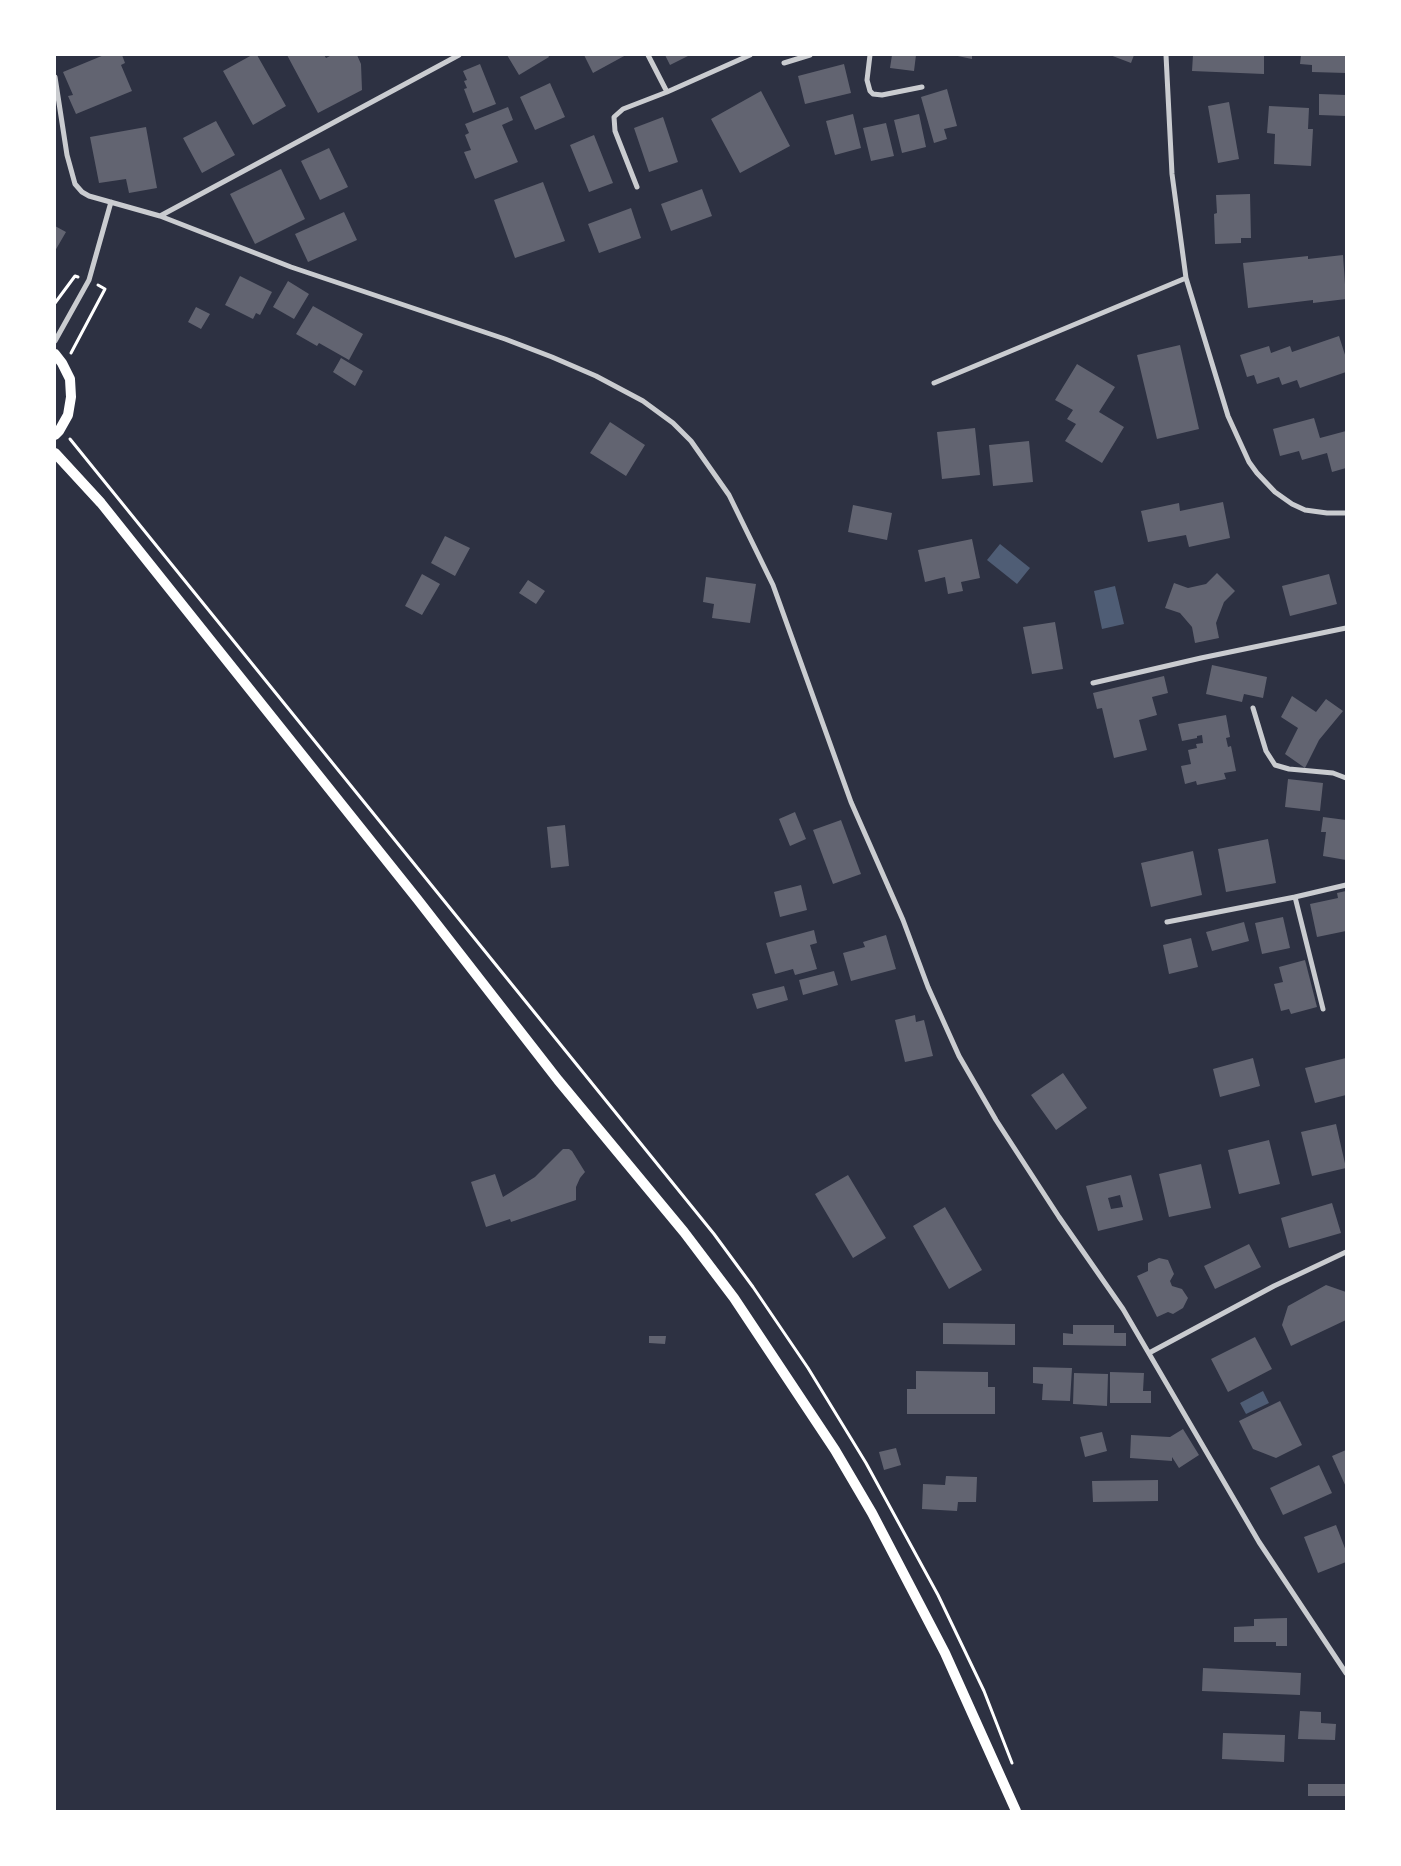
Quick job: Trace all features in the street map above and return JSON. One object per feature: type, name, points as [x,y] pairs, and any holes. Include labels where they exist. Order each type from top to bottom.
[{"type":"main road","points":[[55,354],[62,362],[70,379],[71,397],[68,415],[55,435]]},
{"type":"main road","points":[[55,453],[113,518],[418,900],[558,1080],[684,1232],[734,1298],[835,1450],[872,1513],[945,1653],[1016,1811]]},
{"type":"street","points":[[160,216],[193,200],[386,93],[459,55]]},
{"type":"street","points":[[648,55],[667,92]]},
{"type":"street","points":[[637,187],[615,131],[614,118],[623,110],[750,55]]},
{"type":"street","points":[[784,63],[810,55]]},
{"type":"street","points":[[870,55],[868,80],[870,91],[873,94],[882,95],[922,87]]},
{"type":"street","points":[[1166,55],[1172,174],[1186,278],[1228,416],[1242,449],[1257,473],[1275,492],[1299,507],[1320,513],[1346,513]]},
{"type":"street","points":[[55,77],[67,155],[75,184],[82,192],[89,196],[160,216],[292,267],[505,339],[574,366],[622,388],[643,401],[673,423],[691,441],[729,495],[773,585],[851,802],[903,920],[928,987],[959,1056],[996,1120],[1059,1217],[1123,1309],[1259,1542],[1346,1674]]},
{"type":"street","points":[[55,341],[88,280],[111,202]]},
{"type":"street","points":[[934,383],[1186,278]]},
{"type":"street","points":[[1093,683],[1346,628]]},
{"type":"street","points":[[1253,708],[1266,751],[1275,764],[1289,769],[1333,773],[1346,778]]},
{"type":"street","points":[[1167,922],[1296,897],[1346,885]]},
{"type":"street","points":[[1296,897],[1323,1009]]},
{"type":"street","points":[[1149,1353],[1274,1286],[1346,1252]]},
{"type":"path","points":[[55,302],[74,276],[88,280],[105,289],[67,360]]},
{"type":"path","points":[[68,436],[714,1234],[753,1287],[808,1368],[847,1432],[938,1595],[984,1691],[1012,1765]]},
{"type":"water","points":[[1000,544],[1030,568],[1017,584],[987,560]]},
{"type":"water","points":[[1115,586],[1124,624],[1102,629],[1094,591]]},
{"type":"water","points":[[1263,1391],[1269,1403],[1246,1414],[1240,1403]]},
{"type":"building","points":[[104,55],[122,55],[125,63],[121,65],[132,91],[76,114],[68,96],[73,95],[63,72]]},
{"type":"building","points":[[252,55],[257,55],[286,106],[253,125],[223,71]]},
{"type":"building","points":[[287,55],[324,55],[326,58],[332,55],[357,55],[361,64],[362,90],[318,113]]},
{"type":"building","points":[[507,55],[548,55],[549,57],[519,75]]},
{"type":"building","points":[[584,55],[626,55],[593,73]]},
{"type":"building","points":[[665,55],[690,55],[670,65]]},
{"type":"building","points":[[892,55],[916,55],[914,71],[890,68]]},
{"type":"building","points":[[953,55],[972,55],[972,59]]},
{"type":"building","points":[[1110,55],[1134,55],[1131,63]]},
{"type":"building","points":[[1193,55],[1264,55],[1264,74],[1192,71]]},
{"type":"building","points":[[1301,55],[1346,55],[1346,73],[1312,72],[1312,65],[1300,64]]},
{"type":"building","points":[[480,64],[496,104],[473,113],[464,89],[467,88],[464,81],[467,80],[463,71]]},
{"type":"building","points":[[844,64],[851,93],[805,104],[798,76]]},
{"type":"building","points":[[550,83],[565,117],[535,130],[520,97]]},
{"type":"building","points":[[947,89],[957,126],[944,129],[947,139],[934,143],[921,97]]},
{"type":"building","points":[[761,91],[790,146],[740,173],[711,119]]},
{"type":"building","points":[[1319,94],[1346,95],[1346,116],[1319,115]]},
{"type":"building","points":[[1229,102],[1239,159],[1218,163],[1208,106]]},
{"type":"building","points":[[1269,106],[1309,108],[1308,129],[1313,129],[1311,166],[1274,164],[1275,134],[1267,133]]},
{"type":"building","points":[[508,107],[513,120],[502,125],[518,162],[475,179],[464,152],[471,150],[465,135],[469,133],[465,124]]},
{"type":"building","points":[[853,114],[861,148],[835,155],[826,121]]},
{"type":"building","points":[[919,114],[926,147],[902,153],[894,120]]},
{"type":"building","points":[[663,117],[678,162],[649,172],[634,128]]},
{"type":"building","points":[[216,121],[235,155],[202,173],[183,138]]},
{"type":"building","points":[[886,123],[894,156],[871,161],[863,128]]},
{"type":"building","points":[[146,127],[157,188],[129,193],[126,179],[99,183],[90,137]]},
{"type":"building","points":[[594,135],[613,183],[589,192],[570,145]]},
{"type":"building","points":[[329,148],[348,187],[320,200],[301,161]]},
{"type":"building","points":[[281,169],[305,219],[255,244],[230,194]]},
{"type":"building","points":[[543,182],[565,241],[515,258],[494,200]]},
{"type":"building","points":[[702,189],[712,216],[671,231],[661,204]]},
{"type":"building","points":[[1250,194],[1251,238],[1241,238],[1241,243],[1215,244],[1214,214],[1217,213],[1216,195]]},
{"type":"building","points":[[631,208],[641,238],[599,253],[588,224]]},
{"type":"building","points":[[344,212],[357,240],[308,262],[295,234]]},
{"type":"building","points":[[55,226],[66,232],[55,251]]},
{"type":"building","points":[[1343,255],[1346,299],[1313,303],[1313,300],[1248,308],[1243,263],[1308,256],[1308,259]]},
{"type":"building","points":[[240,276],[272,292],[260,315],[256,313],[253,319],[225,305]]},
{"type":"building","points":[[288,281],[309,294],[294,319],[273,307]]},
{"type":"building","points":[[313,306],[363,334],[349,360],[319,343],[317,346],[296,334]]},
{"type":"building","points":[[196,307],[210,314],[201,329],[188,322]]},
{"type":"building","points":[[1339,336],[1346,358],[1346,372],[1300,388],[1297,380],[1282,385],[1279,377],[1257,384],[1254,375],[1247,377],[1240,355],[1269,346],[1271,353],[1290,346],[1292,352]]},
{"type":"building","points":[[1180,345],[1199,429],[1157,439],[1137,355]]},
{"type":"building","points":[[341,358],[363,371],[355,386],[333,372]]},
{"type":"building","points":[[1077,364],[1115,387],[1099,412],[1124,427],[1102,463],[1065,441],[1076,424],[1067,419],[1073,410],[1055,400]]},
{"type":"building","points":[[1314,418],[1320,438],[1346,431],[1346,468],[1332,472],[1327,453],[1302,460],[1299,451],[1280,456],[1273,429]]},
{"type":"building","points":[[610,422],[645,445],[626,476],[590,453]]},
{"type":"building","points":[[975,428],[980,475],[942,479],[937,432]]},
{"type":"building","points":[[1029,441],[1033,482],[993,486],[989,445]]},
{"type":"building","points":[[1223,502],[1230,538],[1189,547],[1186,535],[1148,542],[1141,511],[1179,503],[1180,511]]},
{"type":"building","points":[[853,505],[892,513],[887,540],[848,532]]},
{"type":"building","points":[[445,536],[470,548],[455,576],[431,563]]},
{"type":"building","points":[[972,539],[980,578],[961,582],[963,591],[948,594],[945,577],[925,582],[918,550]]},
{"type":"building","points":[[1217,573],[1235,591],[1224,602],[1216,623],[1219,638],[1195,643],[1192,627],[1180,613],[1165,608],[1174,583],[1188,588],[1206,584]]},
{"type":"building","points":[[422,574],[440,584],[422,615],[405,606]]},
{"type":"building","points":[[1329,574],[1337,604],[1290,616],[1282,586]]},
{"type":"building","points":[[706,577],[756,584],[750,623],[712,618],[714,604],[703,602]]},
{"type":"building","points":[[528,580],[545,591],[536,604],[519,593]]},
{"type":"building","points":[[1055,622],[1063,669],[1032,674],[1023,627]]},
{"type":"building","points":[[1212,665],[1267,677],[1263,698],[1244,694],[1242,702],[1206,694]]},
{"type":"building","points":[[1164,676],[1168,693],[1152,697],[1157,715],[1139,720],[1147,750],[1114,758],[1102,708],[1097,709],[1093,693]]},
{"type":"building","points":[[1292,696],[1316,712],[1326,699],[1343,711],[1319,740],[1305,768],[1285,754],[1298,728],[1281,717]]},
{"type":"building","points":[[1226,715],[1230,737],[1226,738],[1228,747],[1231,746],[1236,771],[1224,773],[1226,779],[1197,785],[1196,781],[1185,784],[1181,766],[1191,764],[1188,750],[1197,748],[1196,744],[1203,743],[1202,735],[1182,741],[1178,724]]},
{"type":"building","points":[[1288,779],[1323,783],[1320,811],[1285,807]]},
{"type":"building","points":[[795,812],[806,839],[790,846],[779,819]]},
{"type":"building","points":[[1323,817],[1346,820],[1346,860],[1323,856],[1326,832],[1321,832]]},
{"type":"building","points":[[841,820],[861,874],[833,884],[813,830]]},
{"type":"building","points":[[565,825],[569,866],[551,868],[547,827]]},
{"type":"building","points":[[1268,839],[1276,883],[1226,892],[1218,849]]},
{"type":"building","points":[[1193,851],[1202,895],[1151,907],[1141,863]]},
{"type":"building","points":[[801,885],[807,910],[780,917],[774,892]]},
{"type":"building","points":[[1346,891],[1346,931],[1317,937],[1310,904],[1338,898],[1337,893]]},
{"type":"building","points":[[1283,917],[1290,948],[1262,954],[1255,923]]},
{"type":"building","points":[[1244,922],[1249,941],[1212,951],[1206,932]]},
{"type":"building","points":[[814,930],[817,943],[810,945],[817,969],[795,975],[793,969],[775,974],[766,943]]},
{"type":"building","points":[[886,935],[896,969],[851,981],[843,953],[865,947],[863,942]]},
{"type":"building","points":[[1191,938],[1198,967],[1169,974],[1163,945]]},
{"type":"building","points":[[1305,960],[1317,1007],[1291,1014],[1289,1009],[1281,1011],[1274,984],[1283,982],[1279,967]]},
{"type":"building","points":[[834,971],[838,985],[803,995],[799,980]]},
{"type":"building","points":[[784,986],[788,1000],[757,1009],[752,994]]},
{"type":"building","points":[[915,1015],[916,1022],[924,1020],[933,1056],[905,1062],[895,1020]]},
{"type":"building","points":[[1253,1058],[1260,1086],[1220,1097],[1213,1069]]},
{"type":"building","points":[[1346,1058],[1346,1095],[1315,1103],[1305,1068]]},
{"type":"building","points":[[1063,1073],[1087,1108],[1056,1130],[1031,1095]]},
{"type":"building","points":[[1336,1124],[1346,1168],[1312,1176],[1301,1132]]},
{"type":"building","points":[[1269,1140],[1280,1184],[1239,1194],[1228,1150]]},
{"type":"building","points":[[563,1149],[572,1151],[585,1172],[576,1187],[576,1200],[511,1222],[510,1219],[486,1227],[471,1182],[495,1174],[503,1197],[535,1177]]},
{"type":"building","points":[[1201,1164],[1211,1208],[1169,1217],[1159,1174]]},
{"type":"building","points":[[848,1175],[886,1238],[853,1258],[815,1194]]},
{"type":"building","points":[[1131,1175],[1143,1220],[1098,1231],[1086,1186]],"holes":[[[1120,1195],[1123,1207],[1111,1209],[1108,1198]]]},
{"type":"building","points":[[1332,1203],[1341,1233],[1289,1248],[1281,1218]]},
{"type":"building","points":[[945,1207],[982,1270],[949,1289],[913,1226]]},
{"type":"building","points":[[1249,1244],[1261,1267],[1215,1289],[1204,1266]]},
{"type":"building","points":[[1159,1258],[1168,1260],[1174,1274],[1170,1281],[1172,1286],[1182,1289],[1188,1298],[1183,1308],[1173,1314],[1168,1312],[1157,1317],[1137,1276],[1148,1271],[1148,1263]]},
{"type":"building","points":[[1326,1285],[1346,1292],[1346,1320],[1291,1346],[1282,1325],[1288,1306]]},
{"type":"building","points":[[943,1323],[1015,1324],[1015,1345],[943,1344]]},
{"type":"building","points":[[1073,1325],[1114,1325],[1114,1333],[1126,1333],[1126,1346],[1063,1345],[1063,1333],[1073,1334]]},
{"type":"building","points":[[649,1336],[666,1336],[665,1344],[649,1343]]},
{"type":"building","points":[[1255,1337],[1272,1369],[1228,1392],[1211,1359]]},
{"type":"building","points":[[1033,1367],[1072,1368],[1070,1401],[1042,1400],[1043,1384],[1033,1383]]},
{"type":"building","points":[[916,1371],[988,1372],[988,1387],[995,1387],[995,1414],[907,1414],[907,1389],[916,1389]]},
{"type":"building","points":[[1110,1372],[1144,1373],[1143,1391],[1151,1391],[1151,1403],[1110,1403]]},
{"type":"building","points":[[1074,1373],[1108,1374],[1107,1406],[1073,1404]]},
{"type":"building","points":[[1280,1401],[1302,1445],[1276,1458],[1253,1449],[1239,1421]]},
{"type":"building","points":[[1183,1429],[1199,1455],[1179,1468],[1172,1457],[1172,1461],[1130,1458],[1131,1435],[1170,1437]]},
{"type":"building","points":[[1102,1432],[1107,1451],[1085,1457],[1080,1437]]},
{"type":"building","points":[[896,1448],[901,1465],[884,1470],[879,1452]]},
{"type":"building","points":[[1346,1450],[1346,1487],[1332,1456]]},
{"type":"building","points":[[1319,1465],[1332,1493],[1283,1515],[1270,1488]]},
{"type":"building","points":[[946,1476],[977,1477],[976,1502],[958,1502],[957,1511],[922,1509],[923,1484],[945,1485]]},
{"type":"building","points":[[1158,1480],[1158,1501],[1093,1502],[1092,1481]]},
{"type":"building","points":[[1336,1525],[1346,1551],[1346,1562],[1318,1573],[1304,1537]]},
{"type":"building","points":[[1287,1618],[1287,1646],[1276,1646],[1276,1642],[1234,1642],[1234,1627],[1254,1626],[1254,1619]]},
{"type":"building","points":[[1203,1668],[1301,1673],[1300,1695],[1202,1691]]},
{"type":"building","points":[[1300,1711],[1321,1712],[1321,1723],[1336,1724],[1335,1740],[1298,1739]]},
{"type":"building","points":[[1223,1733],[1285,1735],[1284,1762],[1222,1759]]},
{"type":"building","points":[[1308,1784],[1346,1784],[1346,1796],[1308,1796]]}]
